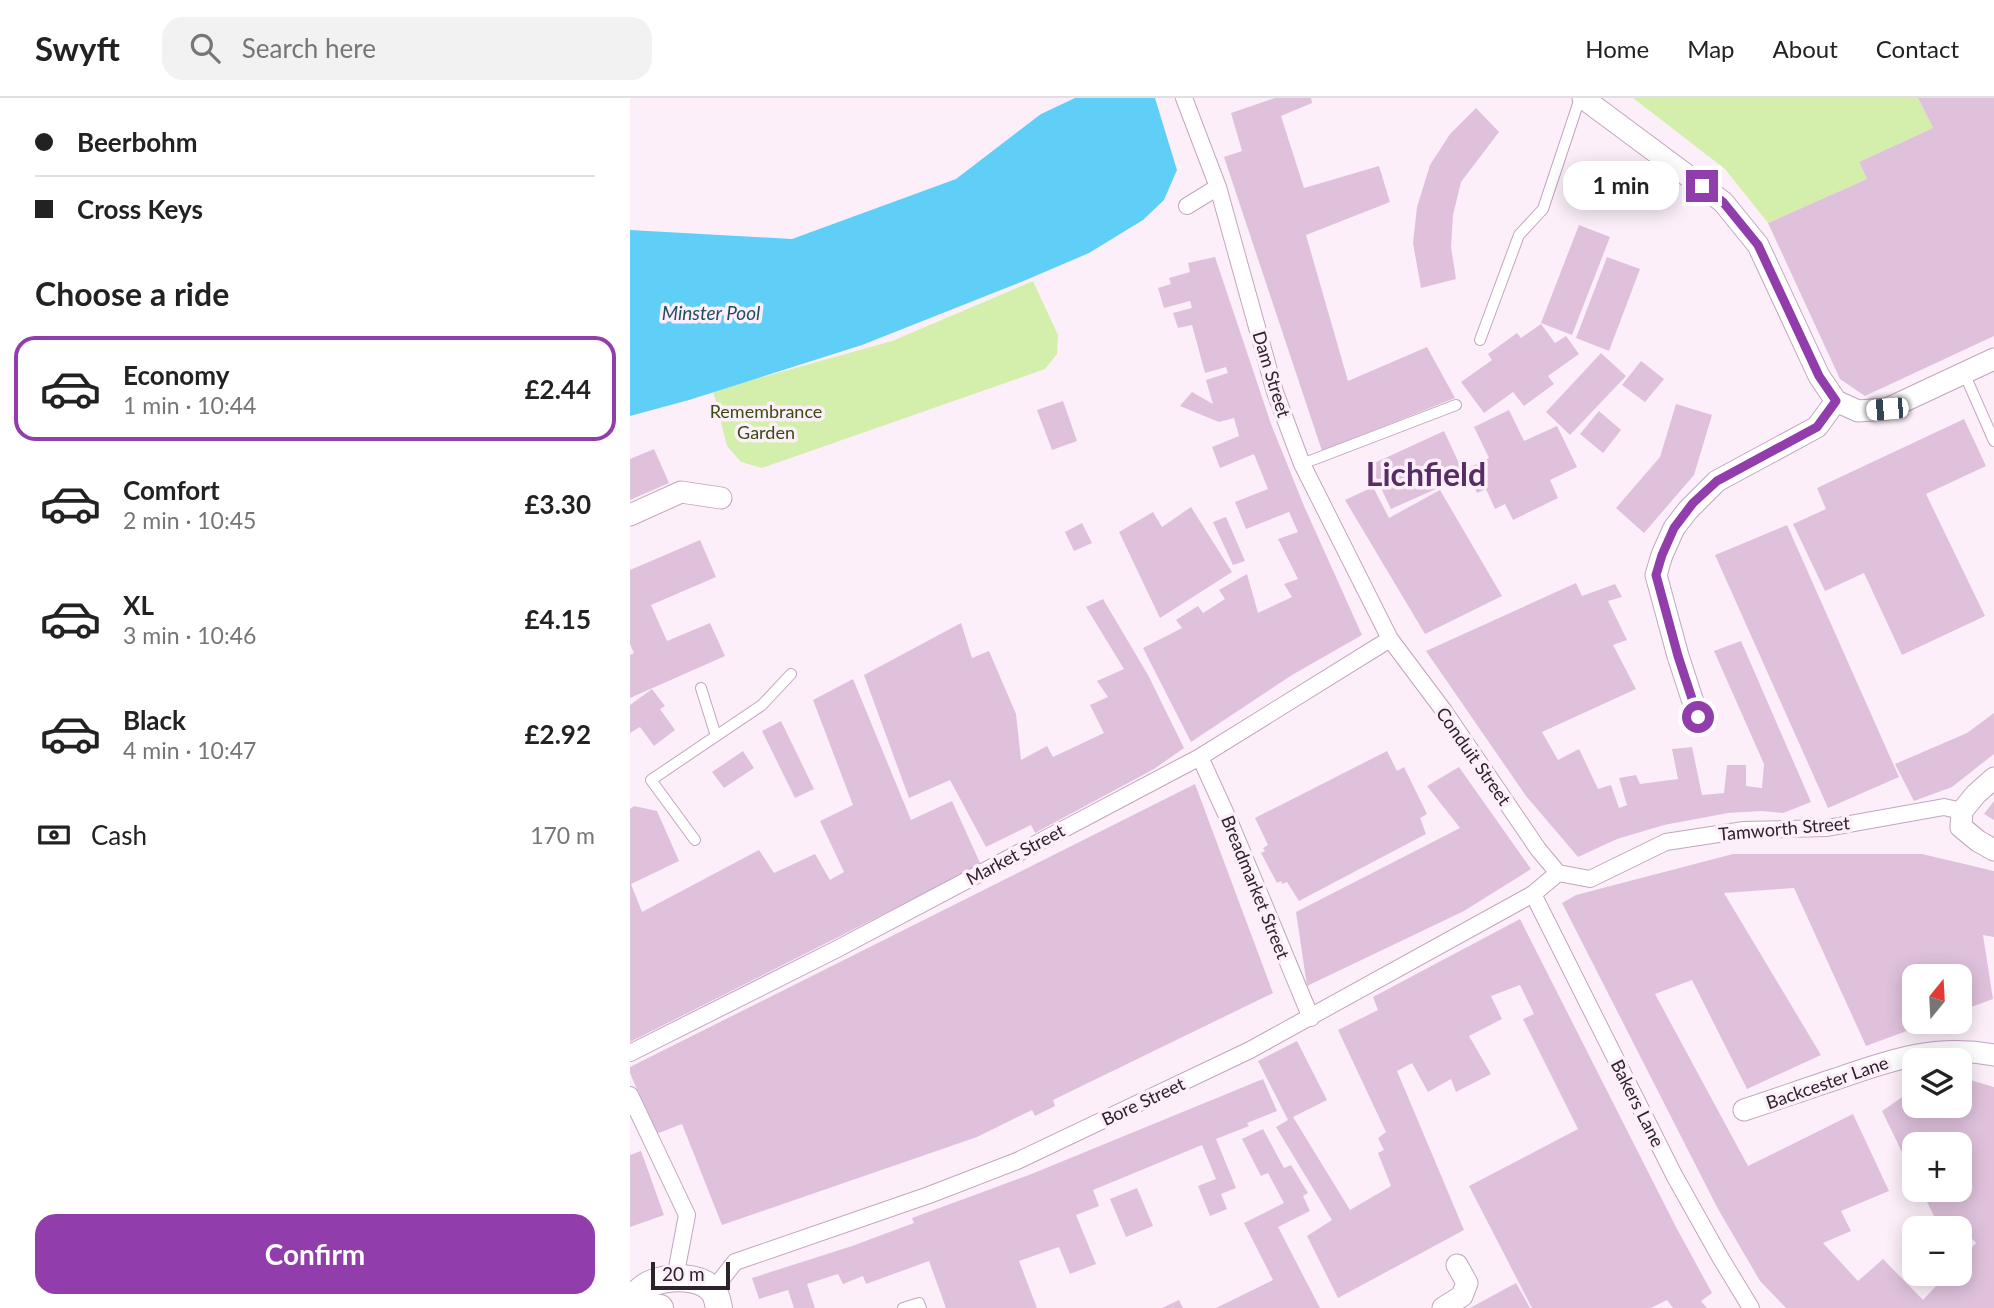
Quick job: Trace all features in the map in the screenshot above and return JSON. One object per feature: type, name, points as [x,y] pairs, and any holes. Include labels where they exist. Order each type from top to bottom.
[{"type":"street","name":"Dam Street","points":[[1184,98],[1218,187],[1275,391],[1302,464],[1390,639]]},
{"type":"street","points":[[1582,98],[1723,202],[1758,245],[1819,376],[1836,401],[1858,411],[1887,409],[1994,359]]},
{"type":"street","points":[[1187,206],[1218,187]]},
{"type":"street","points":[[1698,717],[1656,575],[1662,555],[1674,528],[1693,503],[1717,481],[1817,427],[1836,401]]},
{"type":"street","points":[[630,515],[681,492],[721,498]]},
{"type":"street","name":"Market Street","points":[[630,1053],[837,949],[1200,757],[1390,639]]},
{"type":"street","name":"Conduit Street","points":[[1390,639],[1444,711],[1538,849],[1558,873]]},
{"type":"street","name":"Breadmarket Street","points":[[1200,757],[1311,1018]]},
{"type":"street","points":[[1994,778],[1962,811],[1961,827],[1994,850]]},
{"type":"street","name":"Tamworth Street","points":[[1558,873],[1590,878],[1666,842],[1744,830],[1828,828],[1944,807],[1962,811]]},
{"type":"street","name":"Bore Street","points":[[716,1299],[735,1262],[929,1195],[1017,1161],[1311,1018],[1533,894],[1558,873]]},
{"type":"street","name":"Bakers Lane","points":[[1533,894],[1674,1175],[1751,1308]]},
{"type":"street","name":"Backcester Lane","points":[[1744,1111],[1893,1059],[1955,1050],[1994,1055]]},
{"type":"street","points":[[630,1095],[687,1215],[675,1278]]},
{"type":"street","points":[[1443,1308],[1462,1296],[1467,1283],[1457,1265]]},
{"type":"street","points":[[630,1299],[650,1283],[675,1278],[698,1281],[716,1299]]},
{"type":"street","points":[[631,1308],[660,1308]]},
{"type":"lane","points":[[1480,340],[1520,235],[1543,209],[1582,98]]},
{"type":"lane","points":[[1964,373],[1994,441]]},
{"type":"lane","points":[[1302,464],[1456,405]]},
{"type":"lane","points":[[695,839],[651,780],[762,705],[791,674]]},
{"type":"lane","points":[[701,688],[716,736]]},
{"type":"lane","points":[[903,1308],[919,1303],[921,1308]]},
{"type":"green space","points":[[1633,98],[1918,98],[1933,128],[1859,162],[1867,179],[1768,223],[1725,169]]},
{"type":"green space","name":"Remembrance Garden","points":[[1033,281],[1058,335],[1057,354],[1045,369],[762,468],[741,462],[727,446],[713,391],[892,341]]},
{"type":"water","name":"Minster Pool","points":[[1075,98],[1155,98],[1177,170],[1164,200],[1143,220],[1089,253],[862,345],[630,416],[630,230],[792,239],[956,179],[1041,114]]},
{"type":"building","points":[[1275,98],[1311,98],[1312,103],[1281,116],[1304,188],[1379,166],[1390,202],[1306,235],[1348,381],[1427,347],[1455,398],[1322,451],[1224,157],[1242,151],[1231,113]]},
{"type":"building","points":[[1918,98],[1994,98],[1994,336],[1865,396],[1840,379],[1768,223],[1867,179],[1859,162],[1933,128]]},
{"type":"building","points":[[1476,108],[1499,132],[1461,182],[1453,215],[1451,247],[1456,279],[1421,288],[1413,243],[1417,207],[1430,165],[1450,134]]},
{"type":"building","points":[[1579,225],[1610,237],[1572,335],[1541,323]]},
{"type":"building","points":[[1215,257],[1271,424],[1304,506],[1362,635],[1292,675],[1191,742],[1143,648],[1182,628],[1176,620],[1198,606],[1203,613],[1225,599],[1219,590],[1247,574],[1258,613],[1292,597],[1284,584],[1298,579],[1278,539],[1298,532],[1289,512],[1246,529],[1235,502],[1268,489],[1254,454],[1220,468],[1212,447],[1239,436],[1234,418],[1219,422],[1180,406],[1192,392],[1213,404],[1206,380],[1228,373],[1226,367],[1205,373],[1192,325],[1178,328],[1173,313],[1192,308],[1190,301],[1164,308],[1158,288],[1171,284],[1169,278],[1190,272],[1188,263]]},
{"type":"building","points":[[1607,257],[1640,269],[1609,351],[1576,338]]},
{"type":"building","points":[[1541,324],[1555,343],[1566,336],[1579,354],[1548,376],[1554,384],[1524,406],[1513,392],[1484,413],[1461,382],[1492,360],[1488,354],[1517,333],[1521,338]]},
{"type":"building","points":[[1601,353],[1626,376],[1570,435],[1546,412]]},
{"type":"building","points":[[1641,361],[1664,379],[1645,402],[1622,385]]},
{"type":"building","points":[[1063,401],[1077,441],[1052,450],[1037,410]]},
{"type":"building","points":[[1676,404],[1712,415],[1694,475],[1644,533],[1616,508],[1660,457]]},
{"type":"building","points":[[1509,410],[1524,441],[1557,426],[1577,467],[1550,480],[1558,498],[1513,520],[1505,504],[1495,509],[1486,489],[1477,493],[1466,469],[1489,458],[1474,427]]},
{"type":"building","points":[[1599,411],[1621,430],[1603,453],[1580,434]]},
{"type":"building","points":[[1964,419],[1986,466],[1926,494],[1985,616],[1902,655],[1864,573],[1825,591],[1793,524],[1826,509],[1817,488]]},
{"type":"building","points":[[1444,431],[1465,476],[1391,509],[1370,465]]},
{"type":"building","points":[[654,449],[669,483],[630,500],[630,459]]},
{"type":"building","points":[[1373,487],[1389,518],[1440,490],[1502,596],[1425,634],[1345,500]]},
{"type":"building","points":[[1191,507],[1232,572],[1160,618],[1119,532],[1153,512],[1162,527]]},
{"type":"building","points":[[1226,517],[1245,561],[1233,565],[1213,522]]},
{"type":"building","points":[[1082,523],[1092,543],[1074,551],[1065,532]]},
{"type":"building","points":[[1787,525],[1899,777],[1828,808],[1715,555]]},
{"type":"building","points":[[700,540],[716,577],[651,605],[667,641],[710,623],[725,656],[630,698],[630,655],[634,653],[630,644],[630,570]]},
{"type":"building","points":[[1576,583],[1582,596],[1615,584],[1622,597],[1608,601],[1627,640],[1613,645],[1636,689],[1542,732],[1558,760],[1579,749],[1598,789],[1611,785],[1619,808],[1627,805],[1619,778],[1636,775],[1640,784],[1678,779],[1672,749],[1692,747],[1702,795],[1724,793],[1727,765],[1746,765],[1746,786],[1762,788],[1764,764],[1714,651],[1741,641],[1811,802],[1783,813],[1728,813],[1664,825],[1617,839],[1578,857],[1526,796],[1426,651]]},
{"type":"building","points":[[1103,599],[1148,675],[1184,748],[1154,769],[1035,833],[1031,825],[986,847],[950,780],[909,798],[864,675],[961,623],[972,658],[989,651],[1016,714],[1021,760],[1047,746],[1053,757],[1104,733],[1090,705],[1108,697],[1097,681],[1124,669],[1086,607]]},
{"type":"building","points":[[853,679],[911,820],[952,801],[981,865],[630,1042],[630,809],[634,806],[657,811],[679,861],[631,884],[642,912],[759,850],[774,873],[815,854],[830,880],[844,872],[820,821],[853,805],[813,700]]},
{"type":"building","points":[[652,689],[665,706],[660,709],[675,730],[654,746],[640,727],[630,733],[630,705]]},
{"type":"building","points":[[1994,713],[1994,754],[1952,787],[1914,801],[1895,764],[1967,733]]},
{"type":"building","points":[[781,721],[814,789],[795,798],[762,731]]},
{"type":"building","points":[[743,751],[754,768],[724,788],[712,772]]},
{"type":"building","points":[[1387,751],[1397,771],[1404,767],[1427,814],[1420,818],[1426,834],[1299,901],[1287,882],[1277,883],[1261,853],[1268,845],[1255,818]]},
{"type":"building","points":[[1459,767],[1531,869],[1464,911],[1307,986],[1296,912],[1460,828],[1427,786]]},
{"type":"building","points":[[1195,784],[1273,993],[1053,1100],[1055,1106],[1035,1116],[1032,1110],[977,1137],[722,1225],[682,1124],[656,1134],[630,1073],[630,1067]]},
{"type":"building","points":[[1994,801],[1994,820],[1984,814]]},
{"type":"building","points":[[1733,854],[1922,854],[1994,871],[1994,937],[1983,935],[1993,999],[1972,1007],[1972,964],[1902,964],[1902,1033],[1866,1046],[1794,888],[1724,893],[1821,1055],[1747,1089],[1692,980],[1655,994],[1748,1166],[1853,1114],[1889,1191],[1841,1211],[1851,1231],[1823,1243],[1858,1281],[1883,1259],[1902,1278],[1902,1286],[1909,1286],[1923,1300],[1936,1286],[1972,1286],[1972,1247],[1976,1243],[1972,1239],[1972,1216],[1934,1216],[1927,1202],[1972,1202],[1972,1132],[1902,1132],[1902,1152],[1882,1111],[1902,1097],[1902,1118],[1972,1118],[1972,1081],[1994,1087],[1994,1308],[1786,1308],[1760,1281],[1718,1209],[1562,903],[1576,895]]},
{"type":"building","points":[[1520,919],[1712,1293],[1701,1301],[1707,1308],[1673,1308],[1667,1300],[1651,1308],[1532,1308],[1469,1186],[1578,1129],[1523,1019],[1534,1014],[1520,985],[1491,996],[1502,1019],[1469,1036],[1491,1074],[1456,1092],[1451,1079],[1428,1092],[1412,1063],[1397,1071],[1464,1230],[1338,1298],[1307,1236],[1332,1220],[1276,1127],[1288,1120],[1258,1061],[1297,1041],[1327,1100],[1293,1117],[1350,1210],[1391,1186],[1378,1153],[1384,1150],[1378,1138],[1386,1132],[1338,1030],[1378,1010],[1373,997]]},
{"type":"building","points":[[1263,1079],[1277,1111],[1216,1139],[1236,1188],[1221,1194],[1227,1209],[1210,1216],[1198,1186],[1216,1179],[1202,1145],[1093,1190],[1099,1206],[1076,1215],[1096,1264],[1070,1274],[1059,1247],[1019,1261],[1037,1308],[946,1308],[929,1261],[866,1284],[863,1276],[843,1284],[838,1274],[807,1284],[815,1308],[794,1308],[788,1290],[759,1299],[752,1278],[914,1223],[912,1218],[1029,1175]]},
{"type":"building","points":[[1263,1129],[1284,1168],[1291,1165],[1308,1193],[1303,1196],[1310,1211],[1278,1227],[1320,1308],[1216,1308],[1273,1280],[1244,1223],[1284,1203],[1268,1173],[1261,1176],[1242,1139]]},
{"type":"building","points":[[641,1151],[664,1215],[630,1227],[630,1155]]},
{"type":"building","points":[[1137,1188],[1153,1226],[1126,1237],[1110,1199]]},
{"type":"building","points":[[1516,1283],[1530,1308],[1470,1308]]},
{"type":"building","points":[[1179,1300],[1183,1308],[1162,1308]]},
{"type":"district","name":"Lichfield","points":[[1426,473]]},
{"type":"route","points":[[1698,717],[1656,575],[1662,555],[1674,528],[1693,503],[1717,481],[1817,427],[1836,401],[1819,376],[1758,245],[1723,202],[1702,186]]}]
